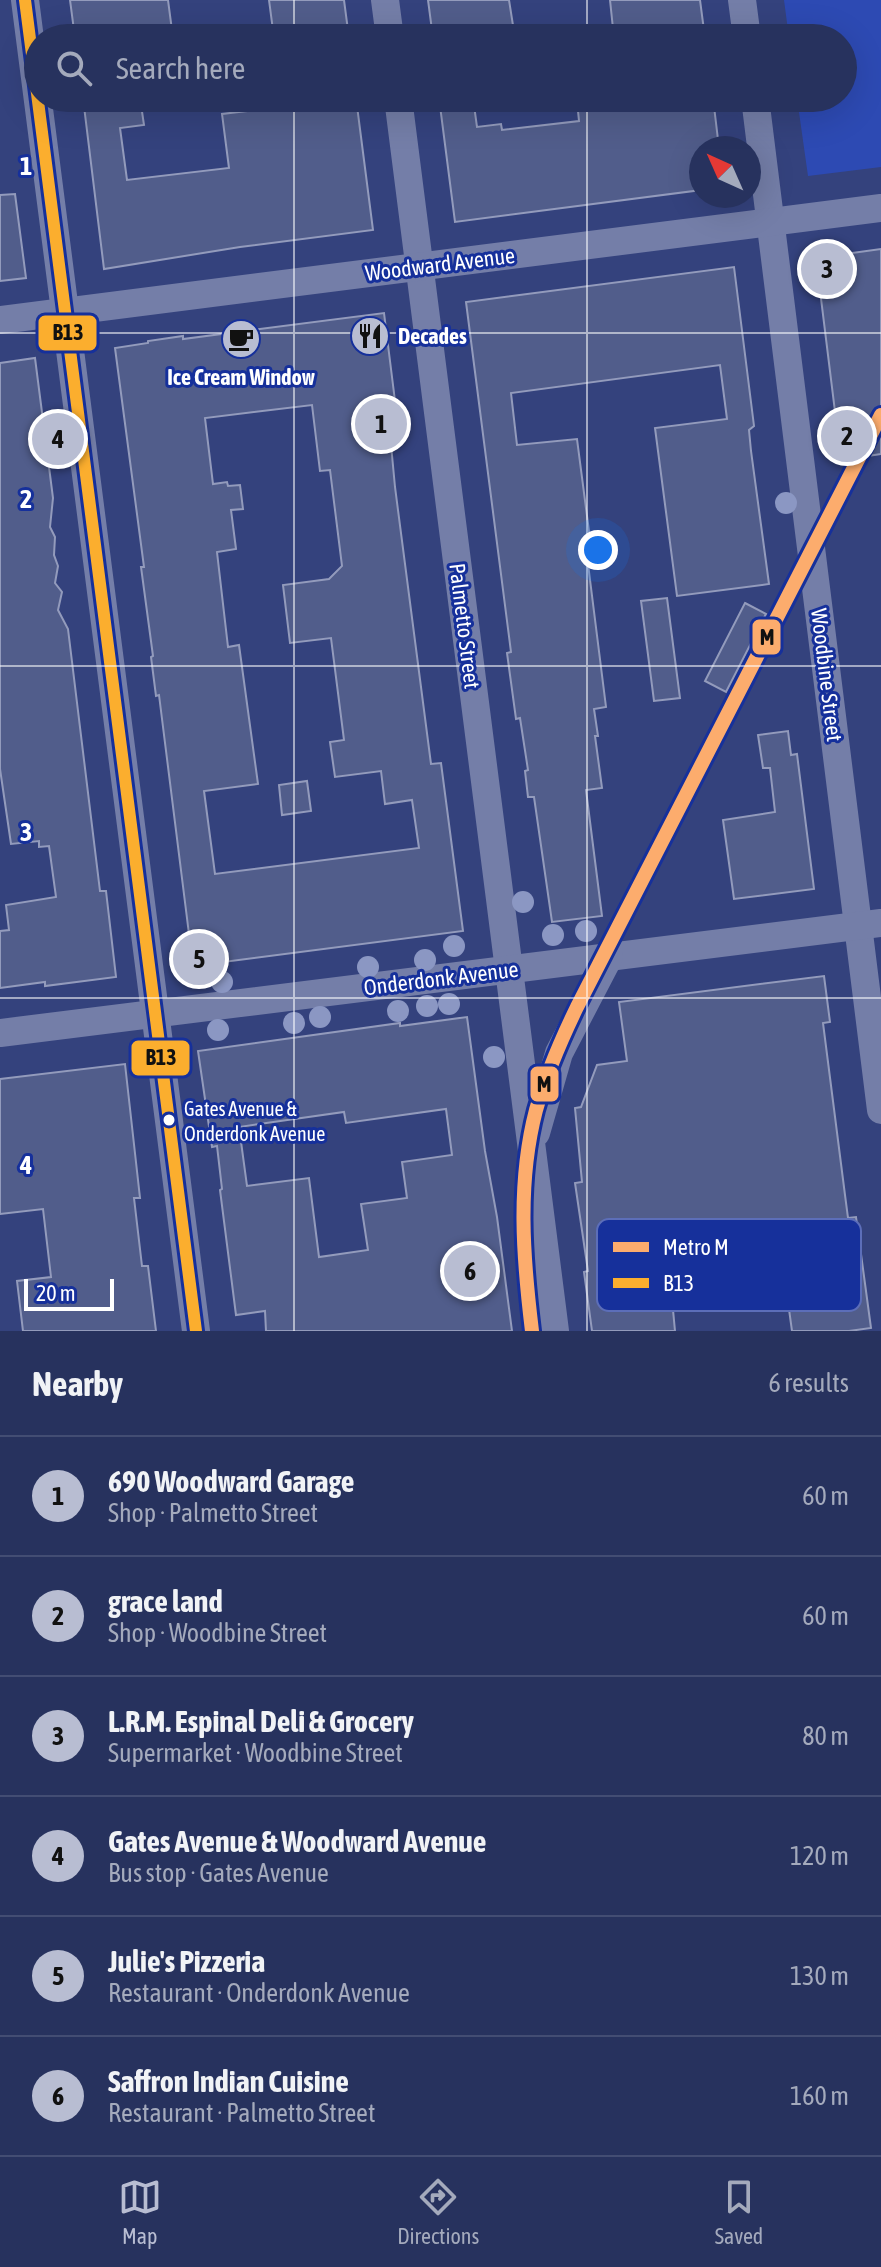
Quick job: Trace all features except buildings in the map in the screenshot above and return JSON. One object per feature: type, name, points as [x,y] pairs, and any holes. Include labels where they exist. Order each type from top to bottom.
[{"type":"street","points":[[25,0],[28,24]]},
{"type":"street","points":[[385,0],[388,24]]},
{"type":"street","points":[[742,0],[745,24]]},
{"type":"street","points":[[39,112],[196,1331]]},
{"type":"street","name":"Palmetto Street","points":[[400,112],[555,1331]]},
{"type":"street","name":"Woodbine Street","points":[[757,112],[870,924],[881,1110]]},
{"type":"street","name":"Woodward Avenue","points":[[0,320],[881,208]]},
{"type":"street","name":"Onderdonk Avenue","points":[[0,1033],[870,924]]},
{"type":"street","name":"Palmetto Street","points":[[532,1153],[559,1053],[609,957]]},
{"type":"shaded area","points":[[784,0],[881,0],[881,167],[808,176],[799,112],[857,112],[857,24],[787,24]]},
{"type":"metro line","name":"M","points":[[532,1331],[524,1248],[524,1192],[530,1137],[549,1071],[577,1007],[881,415]]},
{"type":"transit line","name":"B13","points":[[25,0],[28,24]]},
{"type":"transit line","name":"B13","points":[[39,112],[196,1331]]},
{"type":"place","name":"L.R.M. Espinal Deli & Grocery","points":[[827,269]]},
{"type":"place","name":"Decades","points":[[370,336]]},
{"type":"place","name":"Ice Cream Window","points":[[241,339]]},
{"type":"place","name":"690 Woodward Garage","points":[[381,424]]},
{"type":"place","name":"grace land","points":[[847,436]]},
{"type":"place","name":"Gates Avenue & Woodward Avenue","points":[[58,439]]},
{"type":"place","name":"Julie's Pizzeria","points":[[199,959]]},
{"type":"place","name":"Gates Avenue & Onderdonk Avenue","points":[[169,1120]]},
{"type":"place","name":"Saffron Indian Cuisine","points":[[470,1271]]}]
